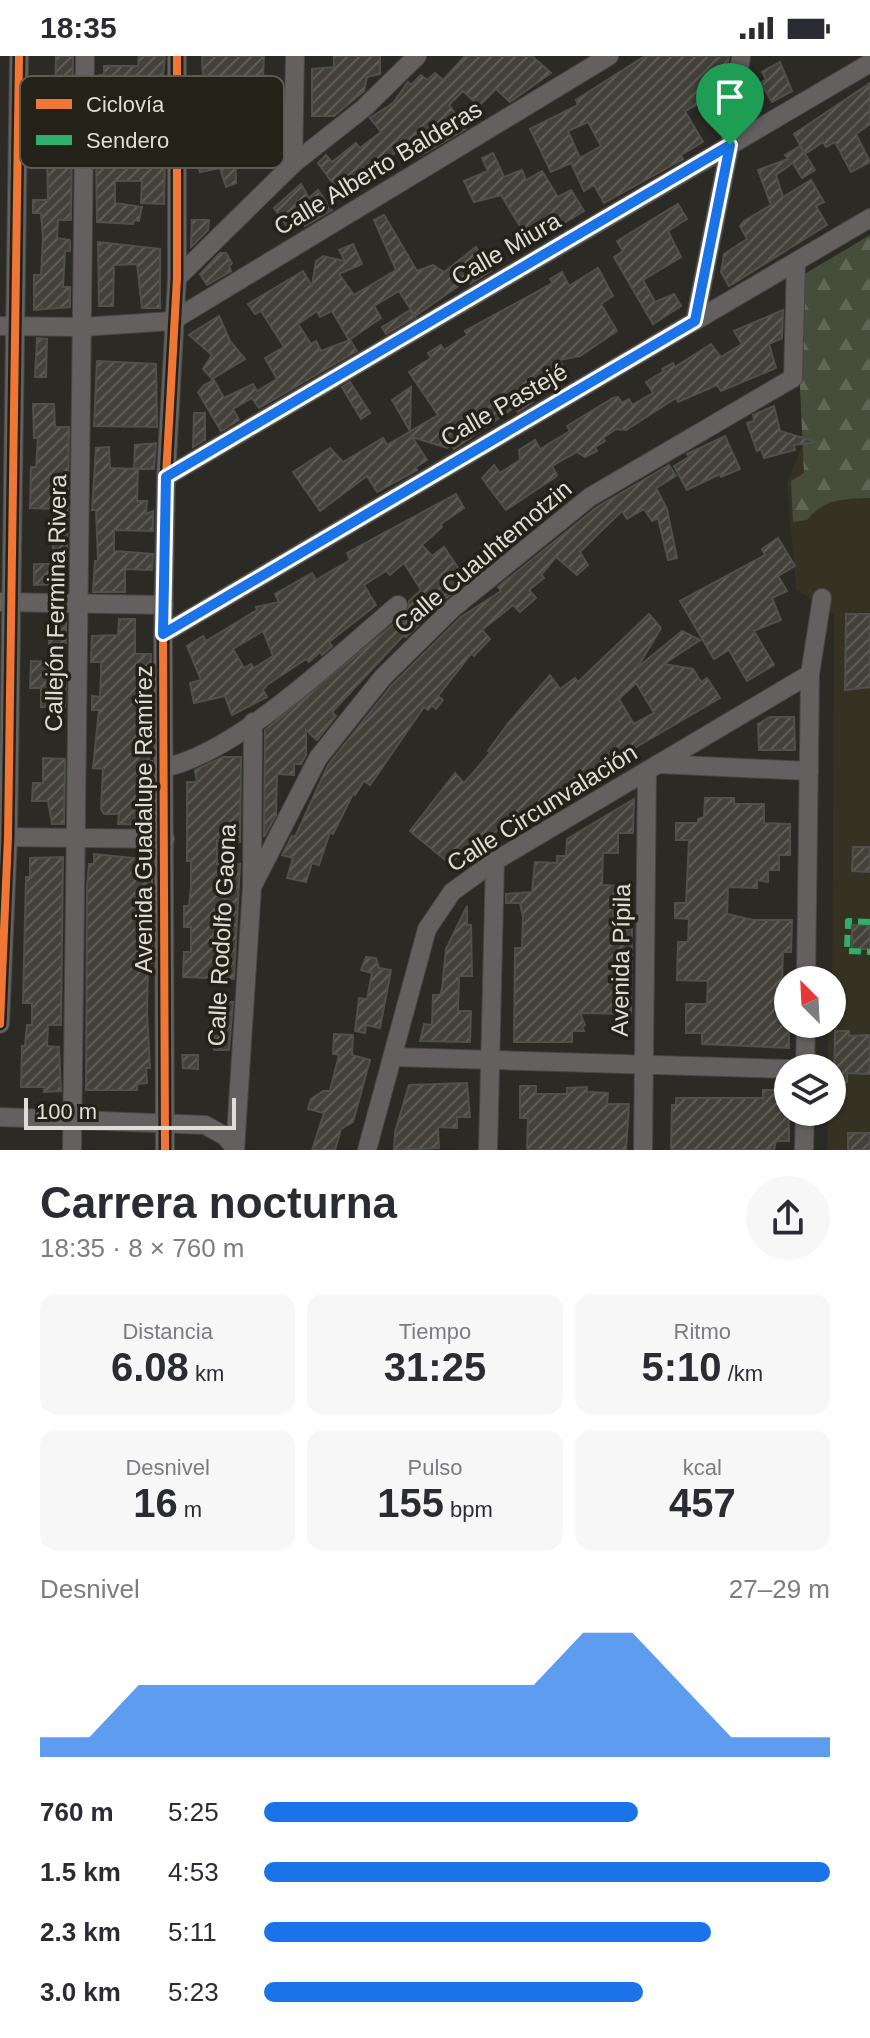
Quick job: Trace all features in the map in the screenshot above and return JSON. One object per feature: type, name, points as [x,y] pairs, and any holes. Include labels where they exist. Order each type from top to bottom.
[{"type":"street","points":[[0,1024],[7,326],[19,56]]},
{"type":"street","name":"Callejón Fermina Rivera","points":[[85,56],[85,76]]},
{"type":"street","points":[[293,164],[295,56]]},
{"type":"street","name":"Calle Alberto Balderas","points":[[172,321],[609,56]]},
{"type":"street","points":[[695,321],[730,145],[741,56]]},
{"type":"street","points":[[177,278],[293,164],[364,108],[414,58]]},
{"type":"street","name":"Calle Miura","points":[[166,477],[870,63]]},
{"type":"street","name":"Callejón Fermina Rivera","points":[[72,1150],[81,604],[84,168]]},
{"type":"street","name":"Avenida Guadalupe Ramírez","points":[[165,1150],[163,634],[172,321],[177,278],[177,168]]},
{"type":"street","name":"Calle Pastejé","points":[[163,634],[870,218]]},
{"type":"street","name":"Calle Cuauhtemotzin","points":[[252,887],[318,758],[383,677],[453,608],[590,497],[793,378],[796,262]]},
{"type":"street","points":[[7,326],[82,327],[172,321]]},
{"type":"street","points":[[806,966],[810,674],[822,598]]},
{"type":"street","points":[[6,602],[164,605]]},
{"type":"street","points":[[163,768],[202,755],[253,722],[398,605]]},
{"type":"street","name":"Calle Circunvalación","points":[[367,1150],[395,1057],[427,929],[452,892],[495,861],[810,674]]},
{"type":"street","name":"Calle Rodolfo Gaona","points":[[235,1149],[252,887],[253,722]]},
{"type":"street","points":[[652,768],[809,771]]},
{"type":"street","name":"Avenida Pípila","points":[[643,1150],[652,768]]},
{"type":"street","points":[[4,837],[165,839]]},
{"type":"street","points":[[488,1150],[495,861]]},
{"type":"street","points":[[395,1057],[774,1069]]},
{"type":"street","points":[[0,1117],[205,1125],[225,1136],[235,1149]]},
{"type":"street","points":[[804,1150],[805,1126]]},
{"type":"shaded area","points":[[870,235],[870,1150],[827,1150],[828,1126],[846,1126],[846,1054],[828,1054],[829,1038],[846,1038],[846,966],[832,966],[834,614],[796,589],[787,484],[801,448],[803,275]]},
{"type":"green space","points":[[870,235],[870,498],[835,501],[821,507],[807,520],[793,522],[791,481],[804,473],[800,388],[803,275]]},
{"type":"building","points":[[56,56],[73,56],[73,76],[55,76]]},
{"type":"building","points":[[139,56],[165,56],[163,76],[97,76],[104,74],[104,66],[138,66]]},
{"type":"building","points":[[202,56],[264,56],[263,76],[203,76]]},
{"type":"building","points":[[334,56],[380,56],[380,74],[367,77],[364,91],[334,116],[312,116],[312,69],[334,67]]},
{"type":"building","points":[[465,56],[532,56],[551,73],[510,102],[496,89],[479,106],[463,91],[449,105],[466,129],[420,156],[409,140],[381,165],[383,169],[357,187],[348,175],[334,185],[318,163],[326,155],[332,162],[356,143],[360,148],[381,132],[370,118],[393,103],[408,82],[411,85],[421,75],[427,80],[435,73],[443,80]]},
{"type":"building","points":[[645,56],[729,56],[723,90],[685,111],[703,142],[681,155],[683,159],[604,203],[594,185],[584,191],[571,163],[551,172],[530,129],[578,105],[576,100]],"holes":[[[588,122],[601,146],[580,158],[568,131]]]},
{"type":"building","points":[[780,62],[792,91],[772,102],[761,83],[766,79],[762,72]]},
{"type":"building","points":[[870,83],[870,124],[856,134],[870,162],[851,172],[835,142],[826,147],[823,142],[805,154],[794,134]]},
{"type":"building","points":[[800,146],[815,170],[802,178],[793,163],[776,175],[783,197],[811,180],[824,202],[816,206],[827,225],[729,286],[721,272],[724,254],[747,239],[740,226],[744,221],[771,205],[758,170],[788,159],[785,155]]},
{"type":"building","points":[[493,153],[504,177],[522,170],[526,180],[542,171],[558,197],[571,190],[584,211],[536,240],[532,234],[527,238],[501,195],[474,202],[464,181],[488,171],[482,158]]},
{"type":"building","points":[[47,168],[72,168],[71,220],[58,220],[57,238],[70,240],[70,251],[65,251],[63,287],[70,287],[70,307],[34,310],[34,275],[41,275],[43,238],[41,213],[33,213],[33,200],[48,200]]},
{"type":"building","points":[[96,168],[165,168],[164,204],[141,203],[142,181],[115,181],[115,203],[142,207],[139,221],[134,220],[133,224],[97,222]]},
{"type":"building","points":[[199,168],[220,168],[200,172]]},
{"type":"building","points":[[220,168],[236,168],[236,183],[226,187]]},
{"type":"building","points":[[301,184],[309,198],[318,190],[332,210],[305,226],[298,216],[286,225],[274,208]]},
{"type":"building","points":[[678,204],[687,219],[668,231],[681,257],[643,280],[655,302],[674,294],[681,306],[653,324],[614,257],[623,251],[617,241]]},
{"type":"building","points":[[384,215],[417,271],[433,265],[444,272],[476,247],[491,271],[470,284],[467,280],[415,316],[399,291],[374,306],[381,318],[349,340],[332,311],[320,317],[317,311],[298,324],[311,344],[316,341],[321,351],[350,340],[357,351],[259,408],[252,398],[233,409],[239,420],[221,431],[198,392],[214,380],[224,398],[253,384],[257,391],[277,379],[265,358],[284,347],[261,311],[255,314],[248,304],[303,271],[312,286],[316,261],[323,256],[345,261],[339,250],[353,244],[362,264],[339,274],[354,295],[396,270],[374,220]]},
{"type":"building","points":[[192,220],[209,220],[208,230],[191,247]]},
{"type":"building","points":[[98,242],[160,249],[160,308],[142,308],[137,264],[114,265],[113,306],[99,306]]},
{"type":"building","points":[[220,253],[226,253],[232,263],[229,266],[231,271],[207,285],[200,274]]},
{"type":"building","points":[[598,268],[613,296],[601,304],[617,331],[580,356],[559,360],[563,365],[526,389],[533,402],[518,412],[515,407],[454,449],[452,445],[447,448],[412,437],[427,460],[416,467],[417,470],[377,492],[367,476],[320,511],[293,472],[330,448],[343,462],[383,438],[387,445],[438,415],[409,372],[431,358],[428,353],[441,345],[444,350],[467,335],[465,331],[553,283],[550,279],[562,272],[569,286]]},
{"type":"building","points":[[410,310],[415,317],[386,334],[382,327]]},
{"type":"building","points":[[783,310],[782,338],[769,344],[776,368],[721,391],[717,385],[678,402],[676,398],[626,430],[616,429],[595,447],[597,451],[585,457],[577,452],[552,466],[557,475],[554,478],[506,510],[482,478],[494,465],[500,473],[520,460],[519,450],[535,440],[540,449],[570,431],[567,426],[613,398],[618,397],[622,403],[629,399],[632,405],[653,393],[646,382],[673,363],[675,367],[711,344],[721,357],[742,344],[734,331]]},
{"type":"building","points":[[219,316],[230,341],[245,359],[212,379],[203,369],[212,355],[189,335]]},
{"type":"building","points":[[37,338],[47,339],[46,377],[35,377]]},
{"type":"building","points":[[97,361],[156,364],[157,427],[94,426]]},
{"type":"building","points":[[350,382],[370,413],[361,419],[342,387]]},
{"type":"building","points":[[411,387],[410,431],[392,400]]},
{"type":"building","points":[[33,404],[54,404],[55,427],[69,427],[67,549],[53,549],[55,509],[30,508],[31,467],[36,467],[38,438],[34,438]]},
{"type":"building","points":[[774,406],[780,431],[817,442],[794,445],[795,450],[764,458],[761,449],[757,451],[747,423],[754,421],[753,415]]},
{"type":"building","points":[[194,413],[205,413],[205,440],[193,447]]},
{"type":"building","points":[[725,436],[740,469],[721,477],[720,474],[687,490],[674,466],[689,457],[687,454]]},
{"type":"building","points":[[156,443],[154,469],[134,469],[135,445]]},
{"type":"building","points":[[109,447],[110,468],[138,469],[137,501],[147,501],[146,514],[153,511],[153,531],[114,530],[114,551],[153,554],[152,570],[125,569],[125,592],[93,592],[95,561],[98,561],[96,510],[92,510],[96,448]]},
{"type":"building","points":[[669,465],[676,476],[656,488],[667,509],[677,558],[668,560],[658,518],[652,521],[644,509],[627,519],[622,511],[594,538],[580,552],[588,565],[577,575],[556,557],[541,575],[544,578],[529,590],[536,598],[520,612],[513,605],[482,630],[490,639],[474,656],[471,654],[438,696],[443,700],[436,709],[432,705],[428,710],[424,707],[370,785],[364,781],[353,794],[333,834],[330,832],[319,865],[312,863],[306,882],[287,878],[293,858],[282,855],[292,836],[295,837],[328,765],[392,685],[461,617],[501,591],[498,587],[597,507]]},
{"type":"building","points":[[456,494],[464,508],[441,524],[442,527],[422,545],[432,556],[444,547],[459,569],[495,545],[501,554],[445,599],[406,637],[404,635],[332,712],[336,716],[317,740],[306,730],[306,755],[301,764],[294,764],[294,775],[277,774],[276,815],[264,837],[265,730],[406,614],[409,601],[421,590],[404,563],[390,575],[386,571],[364,585],[376,605],[329,642],[332,646],[322,655],[320,652],[309,662],[306,659],[267,685],[263,690],[267,697],[232,715],[225,696],[194,703],[190,683],[201,680],[187,646],[203,636],[206,641],[257,610],[256,607],[279,602],[275,594],[312,573],[316,580],[350,560],[347,553]],"holes":[[[263,631],[273,656],[254,668],[251,664],[244,668],[233,649]]]},
{"type":"building","points":[[778,538],[795,566],[778,576],[787,591],[772,598],[781,620],[754,631],[774,665],[747,681],[729,650],[714,659],[680,601],[765,555],[762,549]]},
{"type":"building","points":[[34,564],[58,564],[58,584],[34,585]]},
{"type":"building","points":[[649,614],[661,628],[637,668],[682,631],[700,640],[664,664],[693,669],[701,682],[707,678],[720,698],[527,811],[449,863],[410,831],[455,773],[464,783],[490,753],[488,751],[509,722],[550,675],[560,689],[575,678],[578,682]],"holes":[[[636,683],[654,713],[634,724],[619,699]]]},
{"type":"building","points":[[846,614],[870,614],[870,687],[845,690]]},
{"type":"building","points":[[119,619],[135,619],[135,654],[151,654],[149,761],[152,761],[152,825],[118,824],[119,814],[104,814],[101,809],[103,769],[93,768],[99,710],[92,710],[92,696],[100,697],[101,662],[91,662],[92,636],[118,635]]},
{"type":"building","points":[[49,621],[66,621],[66,643],[49,644]]},
{"type":"building","points":[[31,661],[57,662],[57,675],[66,674],[65,707],[41,707],[41,688],[30,688]]},
{"type":"building","points":[[770,717],[794,717],[795,750],[759,750],[758,724]]},
{"type":"building","points":[[223,757],[241,757],[240,842],[217,841],[217,864],[240,864],[234,979],[183,977],[184,952],[191,952],[191,927],[184,927],[184,906],[189,906],[191,886],[191,861],[187,861],[187,782],[197,782],[195,770]]},
{"type":"building","points":[[43,758],[65,759],[64,824],[52,824],[48,801],[32,801],[33,783],[43,783]]},
{"type":"building","points":[[705,798],[734,798],[734,804],[764,804],[764,823],[790,824],[790,855],[779,855],[779,870],[768,870],[768,882],[757,880],[757,888],[728,887],[727,914],[753,920],[792,920],[791,952],[783,952],[783,966],[774,966],[774,1038],[789,1038],[789,1048],[702,1044],[702,1033],[686,1033],[686,1004],[707,1004],[708,981],[677,980],[678,942],[688,942],[689,919],[675,918],[675,903],[686,903],[689,840],[676,840],[676,823],[698,823],[698,819],[704,817]]},
{"type":"building","points":[[634,799],[633,833],[618,833],[618,853],[603,853],[602,885],[620,886],[621,897],[612,897],[614,928],[632,929],[631,1014],[580,1013],[584,1031],[572,1031],[572,1042],[514,1042],[515,948],[522,948],[523,917],[520,903],[506,903],[506,894],[532,892],[535,862],[557,863],[557,856],[566,856],[567,839]]},
{"type":"building","points":[[853,847],[870,847],[870,872],[852,871]]},
{"type":"building","points":[[94,854],[152,860],[152,963],[148,963],[147,1013],[150,1068],[146,1068],[147,1083],[137,1084],[137,1090],[86,1090],[87,887],[89,864],[94,864]]},
{"type":"building","points":[[63,857],[61,1025],[48,1025],[47,1046],[59,1047],[61,1091],[44,1092],[45,1087],[21,1087],[22,1046],[25,1046],[27,1025],[32,1025],[32,1003],[23,1003],[26,877],[30,877],[30,858]]},
{"type":"building","points":[[467,906],[467,925],[471,925],[472,976],[459,976],[458,1011],[471,1011],[470,1042],[420,1041],[424,1024],[432,1025],[433,995],[440,995],[442,989],[446,949]]},
{"type":"building","points":[[852,925],[870,925],[870,949],[852,949]]},
{"type":"building","points":[[366,957],[376,958],[379,968],[391,970],[380,1028],[366,1025],[365,1033],[355,1031],[359,998],[367,999],[372,973],[361,970]]},
{"type":"building","points":[[216,1002],[233,1002],[229,1050],[214,1050]]},
{"type":"building","points":[[846,1031],[849,1031],[849,1036],[870,1035],[870,1074],[847,1073],[846,1082],[846,1054],[835,1054],[835,1038],[846,1038]]},
{"type":"building","points":[[334,1034],[353,1035],[352,1055],[370,1060],[353,1122],[341,1129],[335,1150],[312,1150],[324,1113],[308,1109],[311,1099],[323,1091],[330,1091],[339,1055],[333,1054]]},
{"type":"building","points":[[182,1055],[198,1055],[198,1069],[183,1068]]},
{"type":"building","points":[[467,1083],[470,1117],[457,1117],[457,1128],[438,1127],[439,1148],[394,1150],[395,1132],[409,1085]]},
{"type":"building","points":[[520,1086],[536,1086],[536,1094],[567,1094],[567,1088],[587,1087],[587,1092],[608,1093],[607,1104],[629,1104],[626,1150],[527,1150],[528,1118],[520,1118]]},
{"type":"building","points":[[763,1090],[774,1090],[774,1126],[789,1126],[789,1141],[776,1141],[774,1150],[671,1150],[672,1105],[676,1105],[676,1098],[763,1098]]},
{"type":"building","points":[[848,1133],[870,1133],[870,1150],[848,1150]]},
{"type":"marked path","points":[[870,922],[848,921],[847,951],[870,952]]},
{"type":"cycle path","points":[[0,1024],[8,837],[19,56]]},
{"type":"cycle path","points":[[177,56],[177,76]]},
{"type":"cycle path","points":[[165,1150],[163,634],[166,477],[177,278],[177,168]]},
{"type":"route","points":[[730,145],[695,321],[163,634],[166,477],[730,145]]}]
